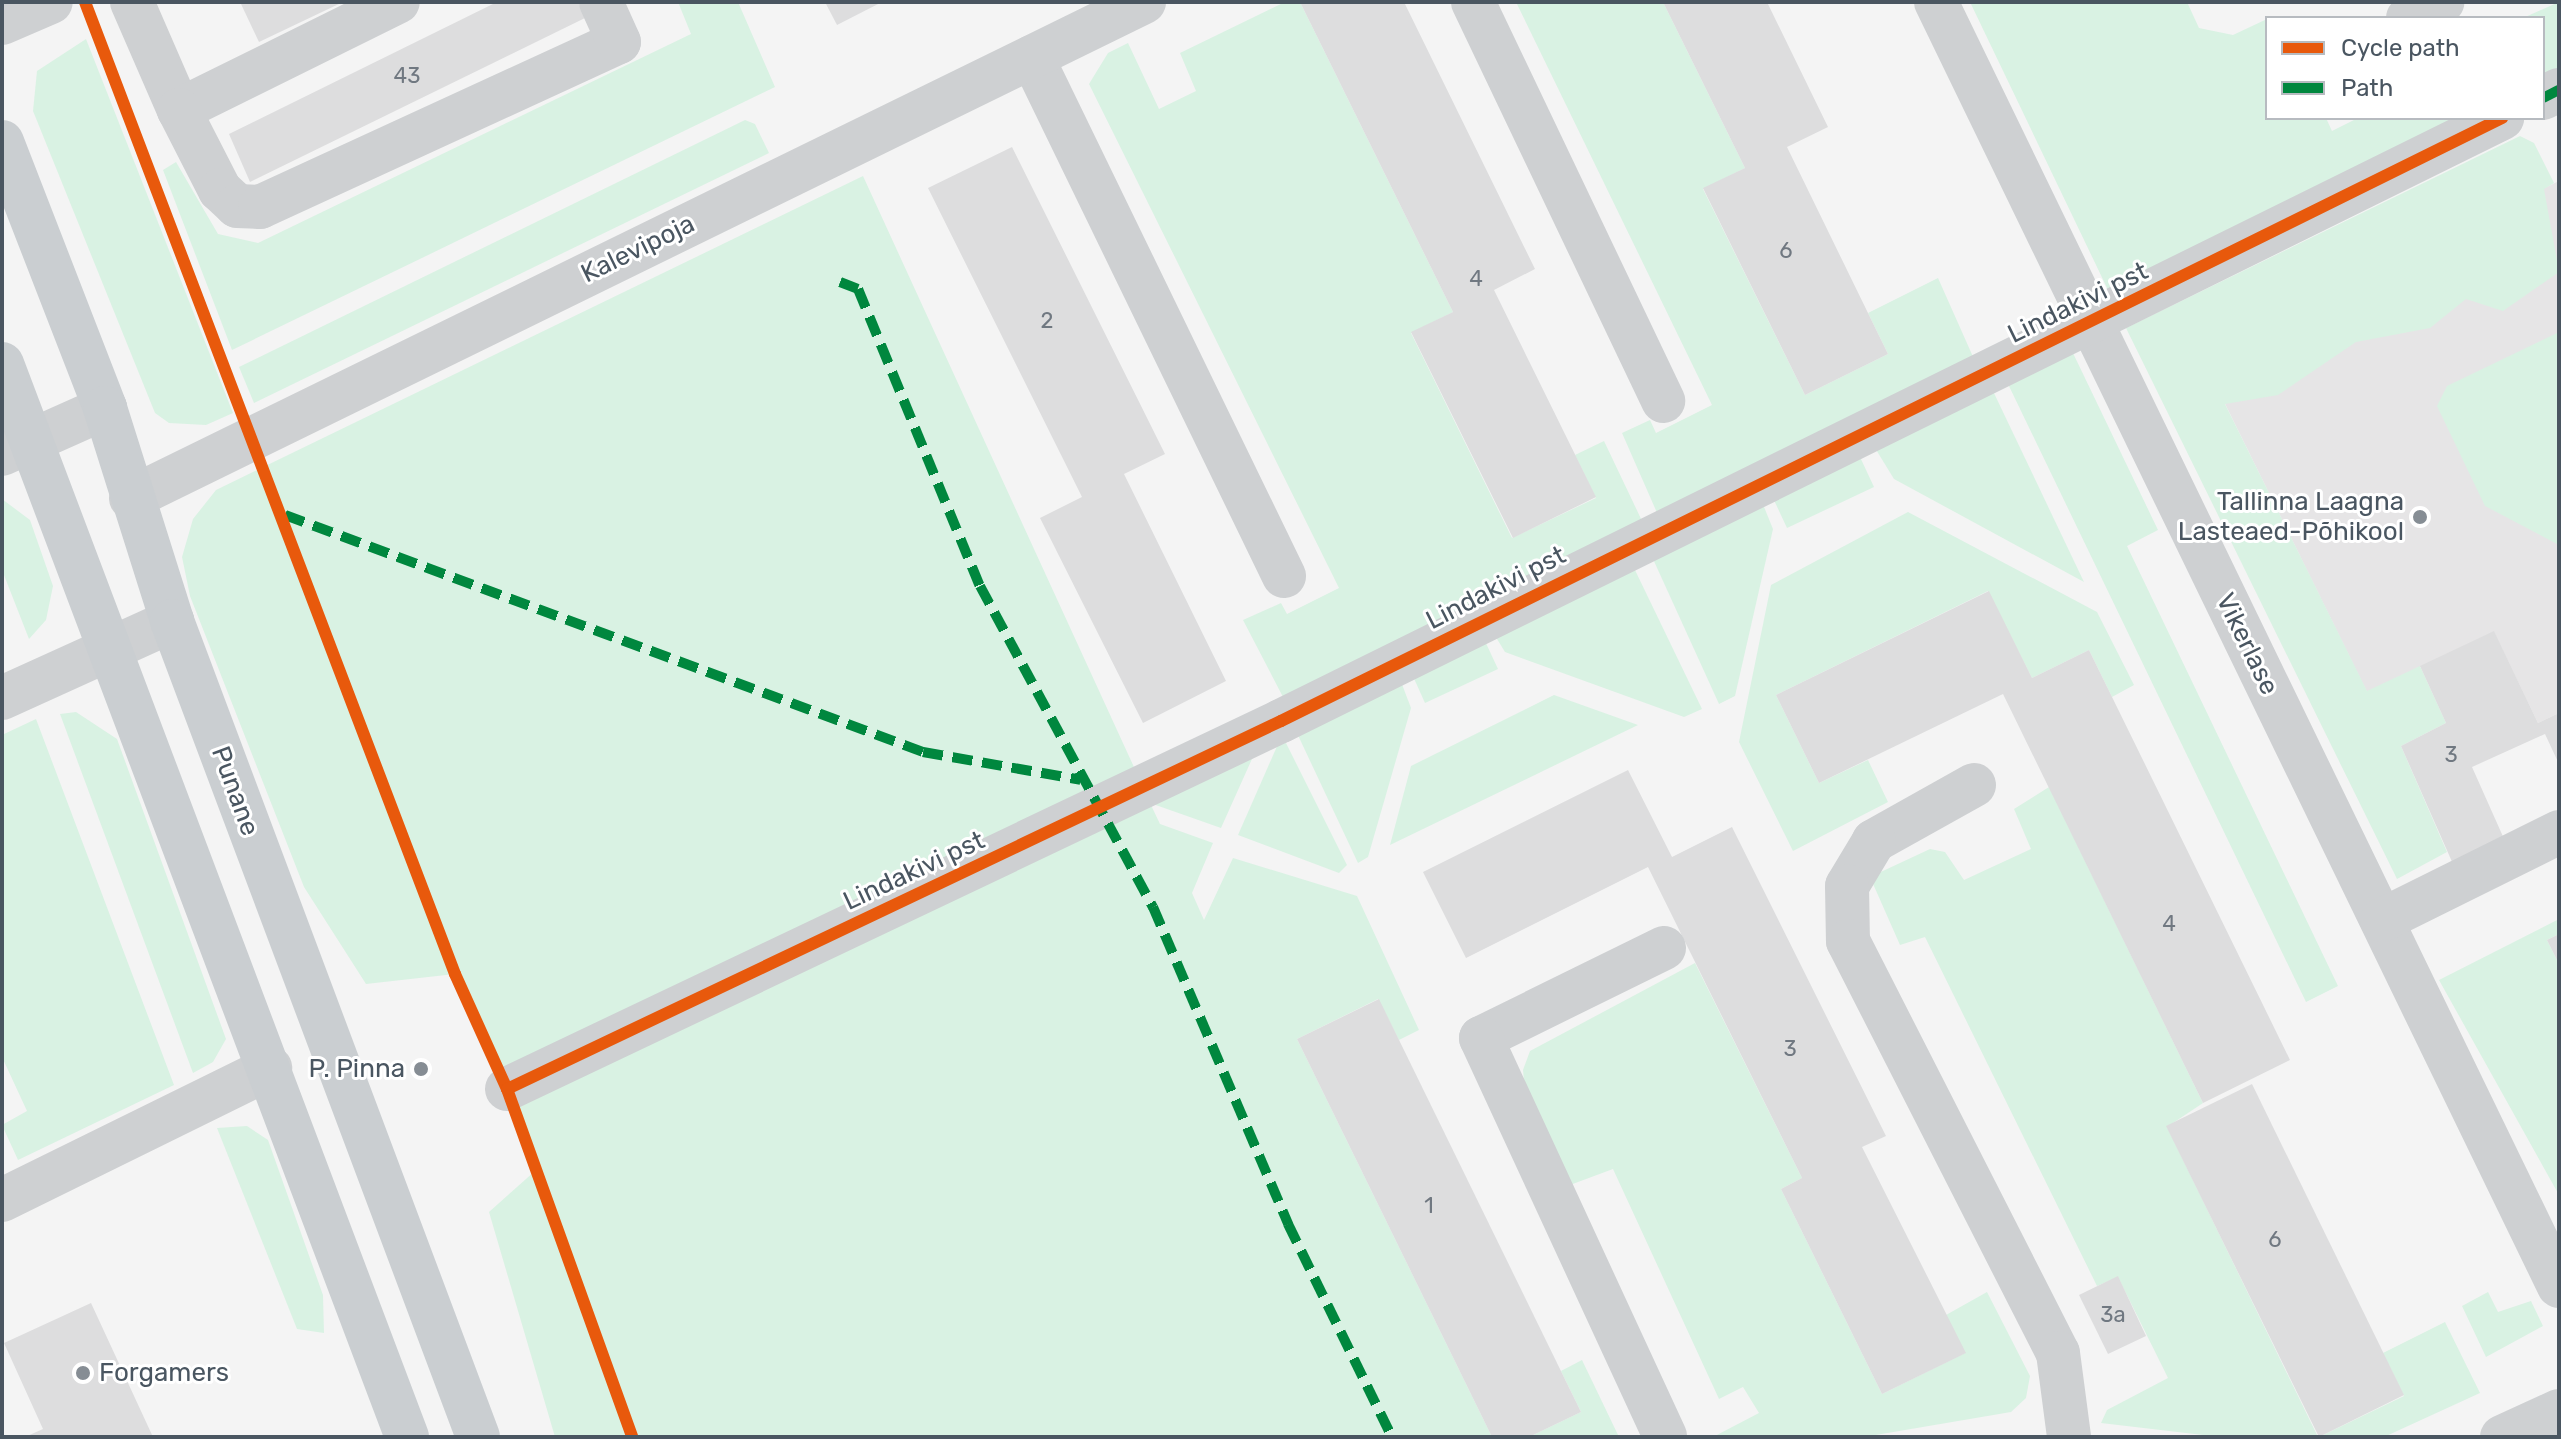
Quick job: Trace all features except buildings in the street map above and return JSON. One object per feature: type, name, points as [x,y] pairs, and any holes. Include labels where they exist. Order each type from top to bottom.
[{"type":"main road","name":"Punane","points":[[2,142],[105,408],[172,621],[478,1437]]},
{"type":"main road","points":[[2,364],[16,447],[111,645],[407,1437]]},
{"type":"street","points":[[2,23],[51,2]]},
{"type":"street","points":[[132,2],[179,110],[220,190],[237,206],[260,207],[619,42],[601,2]]},
{"type":"street","points":[[179,110],[398,2]]},
{"type":"street","name":"Kalevipoja","points":[[131,498],[1144,2]]},
{"type":"street","points":[[1473,2],[1663,401]]},
{"type":"street","name":"Vikerlase","points":[[1936,2],[2559,1286]]},
{"type":"street","points":[[2412,16],[2442,2]]},
{"type":"street","points":[[1032,57],[1284,576]]},
{"type":"street","name":"Lindakivi pst","points":[[507,1089],[1281,721],[2498,120]]},
{"type":"street","points":[[16,447],[105,408]]},
{"type":"street","points":[[2,698],[111,645],[172,621]]},
{"type":"street","points":[[1974,785],[1874,841],[1847,886],[1848,941],[2058,1353],[2069,1437]]},
{"type":"street","points":[[2382,920],[2559,832]]},
{"type":"street","points":[[1664,948],[1481,1038],[1665,1437]]},
{"type":"street","points":[[2,1200],[270,1068]]},
{"type":"street","points":[[2502,1437],[2559,1411]]},
{"type":"shaded area","name":"Tallinna Laagna Lasteaed-Põhikool","points":[[2559,181],[2559,713],[2538,723],[2494,632],[2367,692],[2202,357]]},
{"type":"green space","points":[[678,2],[738,2],[775,87],[232,350],[163,170],[176,162],[218,234],[258,243],[691,34]]},
{"type":"green space","points":[[1285,2],[1300,2],[1453,312],[1411,333],[1512,538],[1596,498],[1575,455],[1604,441],[1643,523],[1283,697],[1243,620],[1281,603],[1287,614],[1339,588],[1089,84],[1108,53],[1128,43],[1159,109],[1196,91],[1180,53]]},
{"type":"green space","points":[[1516,2],[1663,2],[1745,168],[1703,189],[1805,395],[1888,354],[1868,313],[1938,278],[1974,359],[1658,515],[1622,433],[1650,420],[1656,433],[1712,405]]},
{"type":"green space","points":[[1970,2],[2187,2],[2199,28],[2233,35],[2265,20],[2265,120],[2327,120],[2332,131],[2354,120],[2458,120],[2108,290]]},
{"type":"green space","points":[[2559,2],[2559,69],[2545,76],[2545,16],[2528,16]]},
{"type":"green space","points":[[86,39],[233,413],[206,425],[169,423],[155,413],[33,111],[37,71]]},
{"type":"green space","points":[[745,120],[755,124],[769,153],[254,403],[239,367]]},
{"type":"green space","points":[[2520,136],[2534,143],[2554,183],[2544,189],[2559,272],[2503,311],[2466,299],[2430,328],[2356,342],[2278,395],[2225,404],[2367,691],[2420,666],[2446,723],[2401,746],[2447,852],[2397,879],[2126,328]]},
{"type":"green space","points":[[863,176],[1150,802],[1256,750],[1221,828],[1150,803],[1160,824],[1213,843],[1192,893],[1204,920],[1233,858],[1357,896],[1419,1030],[1399,1040],[1378,999],[1297,1039],[1492,1437],[555,1437],[489,1212],[535,1171],[455,974],[366,984],[304,887],[190,596],[182,557],[193,519],[216,490]]},
{"type":"green space","points":[[2559,332],[2559,545],[2485,506],[2437,406],[2447,386]]},
{"type":"green space","points":[[2072,351],[2158,530],[2127,546],[2338,986],[2306,1002],[2008,384]]},
{"type":"green space","points":[[1993,391],[2084,582],[1894,479],[1875,448]]},
{"type":"green space","points":[[1860,457],[1874,487],[1787,528],[1773,498]]},
{"type":"green space","points":[[2,499],[30,520],[53,586],[46,620],[29,639],[2,570]]},
{"type":"green space","points":[[1762,502],[1773,529],[1735,696],[1719,704],[1653,559]]},
{"type":"green space","points":[[1908,512],[2097,612],[2134,685],[2112,697],[2089,650],[2032,678],[1988,591],[1776,695],[1819,783],[1868,760],[1888,802],[1793,851],[1739,742],[1771,585]]},
{"type":"green space","points":[[1634,568],[1702,709],[1684,717],[1505,652],[1494,634]]},
{"type":"green space","points":[[1484,639],[1498,669],[1425,703],[1412,674]]},
{"type":"green space","points":[[1400,679],[1411,708],[1368,857],[1358,863],[1296,731]]},
{"type":"green space","points":[[1554,695],[1638,725],[1390,845],[1411,766]]},
{"type":"green space","points":[[76,712],[117,739],[226,1039],[213,1062],[193,1073],[60,714]]},
{"type":"green space","points":[[36,719],[174,1085],[18,1160],[2,1125],[27,1111],[2,1057],[2,735]]},
{"type":"green space","points":[[1286,743],[1347,865],[1339,873],[1238,835],[1278,744]]},
{"type":"green space","points":[[2049,787],[2203,1103],[2167,1127],[2318,1437],[2220,1437],[2101,1423],[2107,1410],[2168,1378],[2118,1277],[2097,1286],[1925,937],[1900,945],[1870,877],[1930,849],[1945,852],[1964,880],[2031,849],[2014,809]]},
{"type":"green space","points":[[2559,919],[2559,934],[2547,940],[2559,964],[2559,1195],[2439,980]]},
{"type":"green space","points":[[1695,963],[1802,1178],[1781,1189],[1882,1394],[1965,1353],[1946,1315],[1987,1292],[2030,1376],[2026,1398],[2011,1412],[1864,1437],[1713,1437],[1759,1413],[1743,1387],[1719,1399],[1613,1169],[1570,1185],[1525,1093],[1523,1070],[1530,1051]]},
{"type":"green space","points":[[247,1126],[268,1140],[323,1295],[324,1333],[297,1329],[217,1128]]},
{"type":"green space","points":[[2488,1292],[2498,1312],[2531,1301],[2543,1326],[2486,1357],[2462,1306]]},
{"type":"green space","points":[[2445,1322],[2480,1393],[2384,1437],[2319,1437],[2404,1396],[2383,1353]]},
{"type":"green space","points":[[1582,1360],[1619,1437],[1529,1437],[1581,1412],[1561,1371]]},
{"type":"marked path","points":[[2545,97],[2559,90]]},
{"type":"marked path","points":[[840,282],[858,289],[980,586],[1153,907],[1288,1224],[1392,1437]]},
{"type":"marked path","points":[[285,515],[923,752],[1081,780]]},
{"type":"cycle path","points":[[85,2],[455,974],[507,1089],[632,1437]]},
{"type":"cycle path","points":[[507,1089],[1281,721],[2498,120]]},
{"type":"place","name":"Tallinna Laagna Lasteaed-Põhikool","points":[[2420,517]]},
{"type":"place","name":"P. Pinna","points":[[421,1069]]},
{"type":"place","name":"Forgamers","points":[[83,1373]]}]
